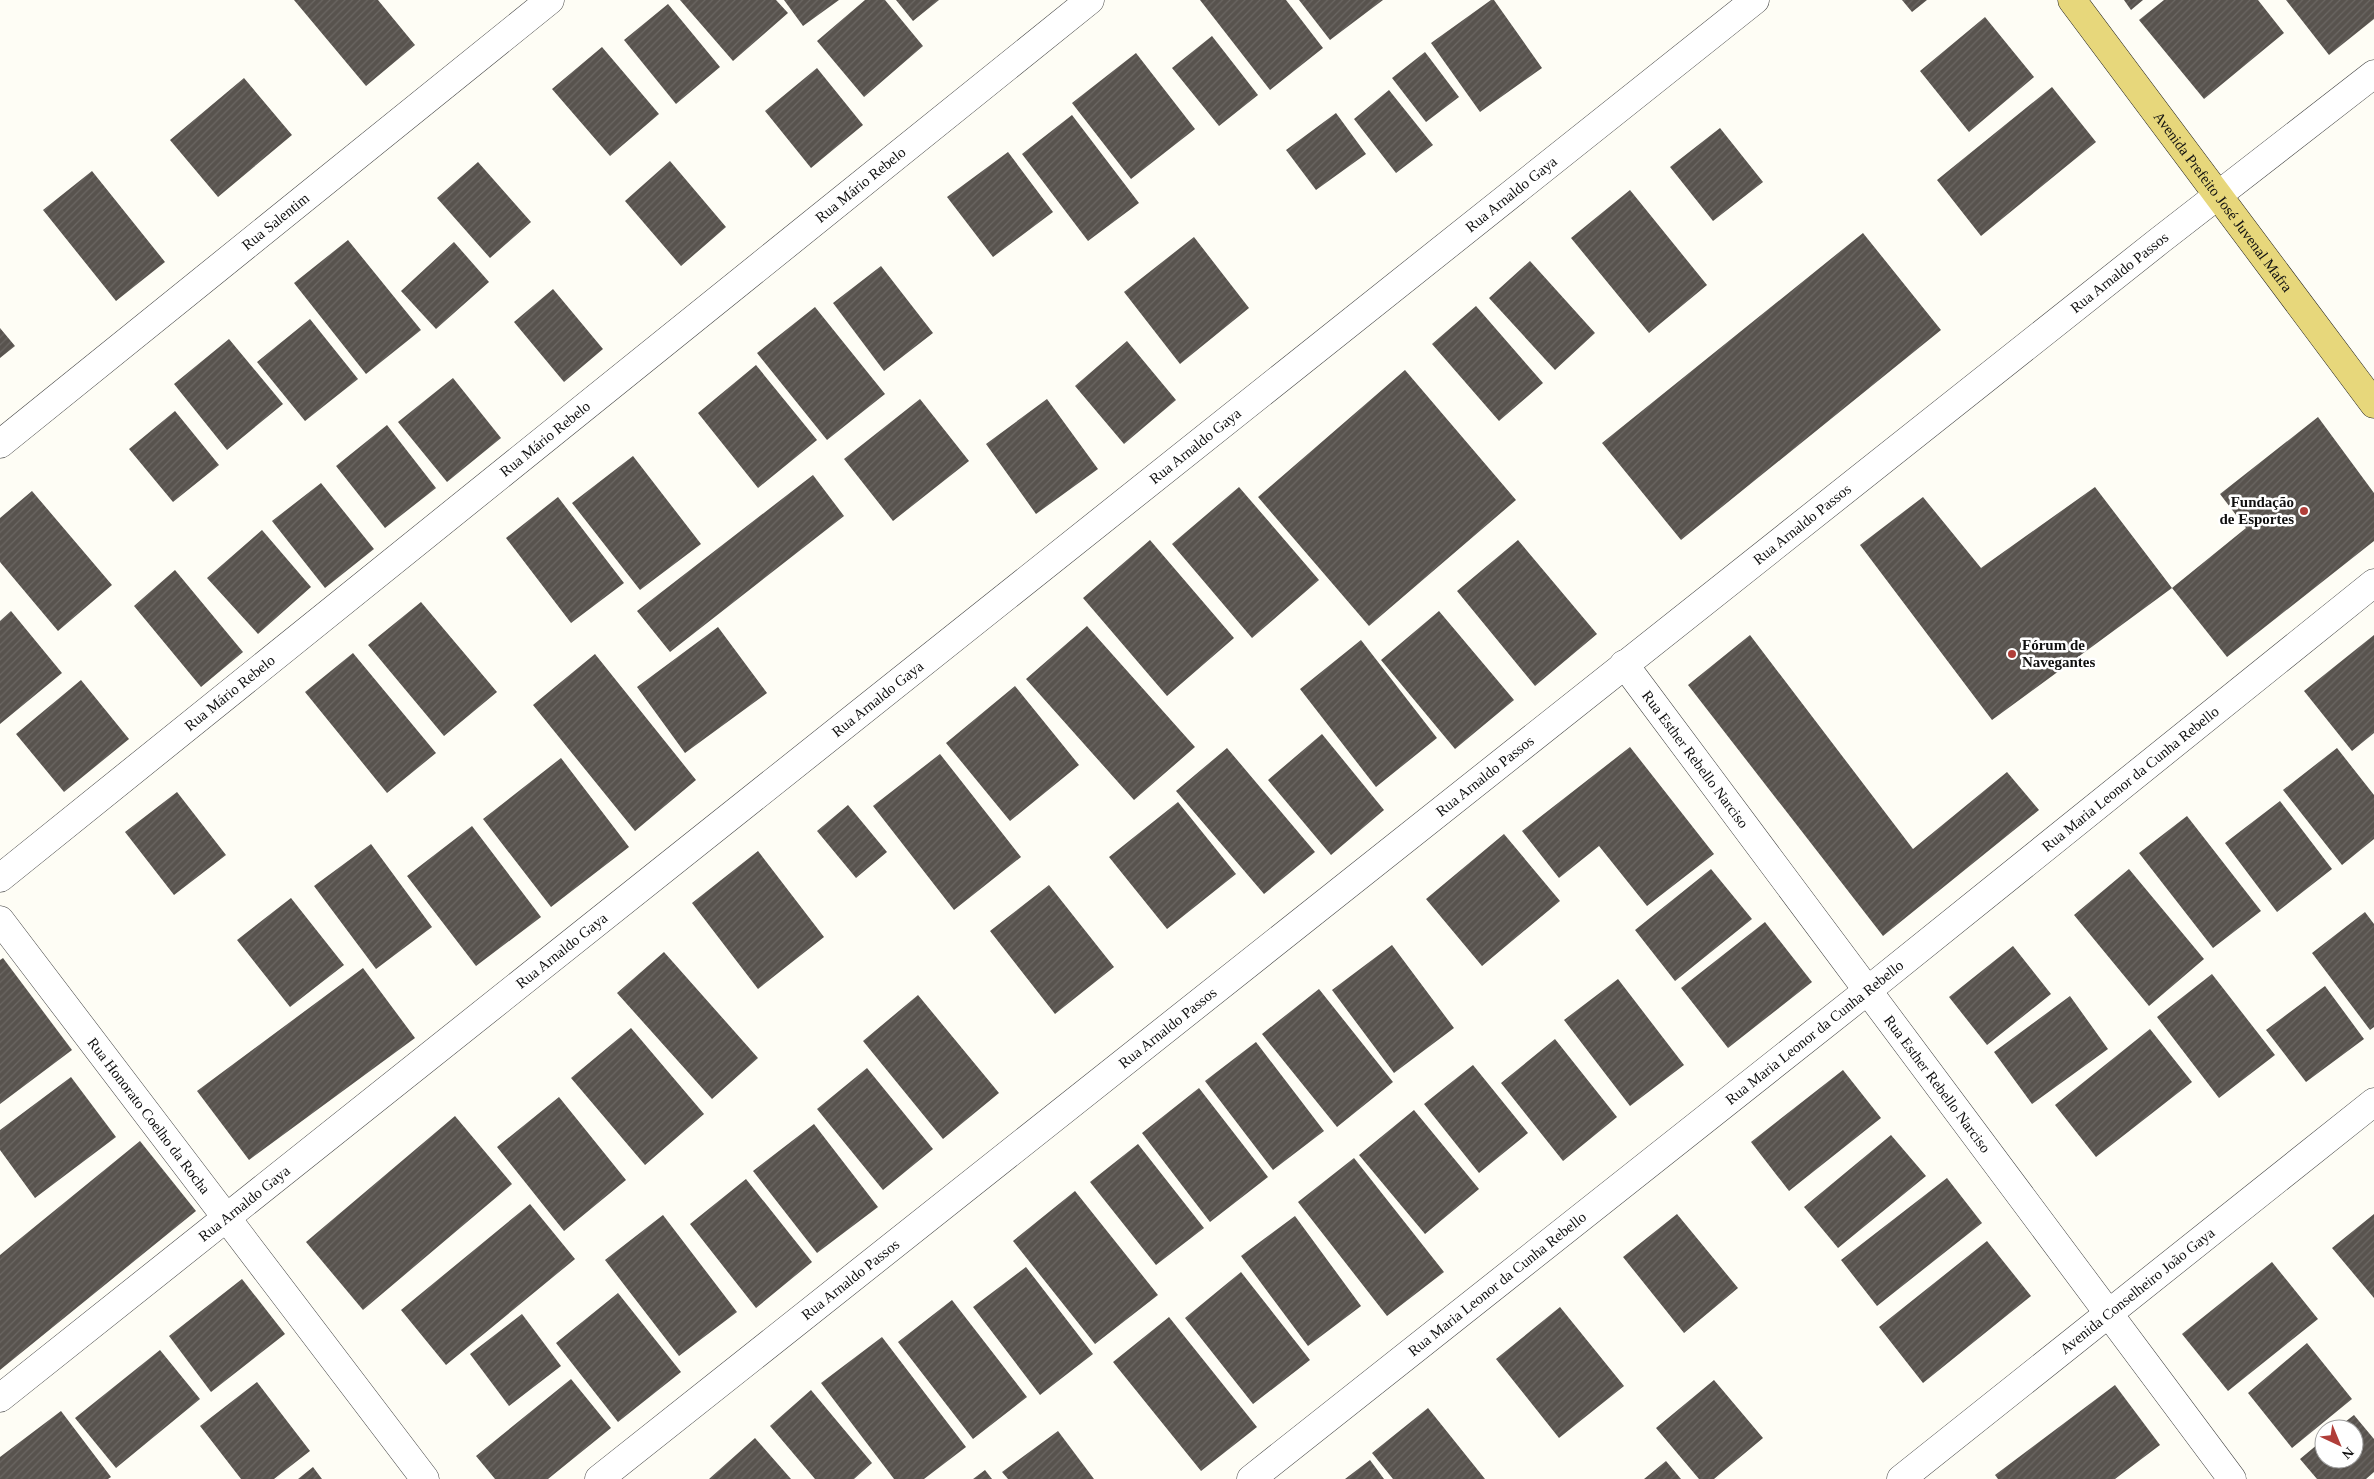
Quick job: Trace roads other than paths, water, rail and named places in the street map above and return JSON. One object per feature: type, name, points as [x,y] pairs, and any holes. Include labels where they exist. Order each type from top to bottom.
[{"type":"main road","name":"Avenida Prefeito José Juvenal Mafra","points":[[2072,0],[2374,404]]},
{"type":"street","name":"Rua Salentim","points":[[0,444],[550,0]]},
{"type":"street","name":"Rua Mário Rebelo","points":[[0,878],[1090,0]]},
{"type":"street","name":"Rua Arnaldo Gaya","points":[[0,1398],[1755,0]]},
{"type":"street","name":"Rua Arnaldo Passos","points":[[599,1479],[1624,664],[2217,195],[2374,74]]},
{"type":"street","name":"Rua Maria Leonor da Cunha Rebello","points":[[1251,1479],[1868,991],[2374,583]]},
{"type":"street","name":"Rua Esther Rebello Narciso","points":[[1624,664],[2232,1479]]},
{"type":"street","name":"Rua Honorato Coelho da Rocha","points":[[0,920],[425,1479]]},
{"type":"street","name":"Avenida Conselheiro João Gaya","points":[[1901,1479],[2374,1102]]},
{"type":"place","name":"Fundação de Esportes","points":[[2304,511]]},
{"type":"place","name":"Fórum de Navegantes","points":[[2012,654]]}]
